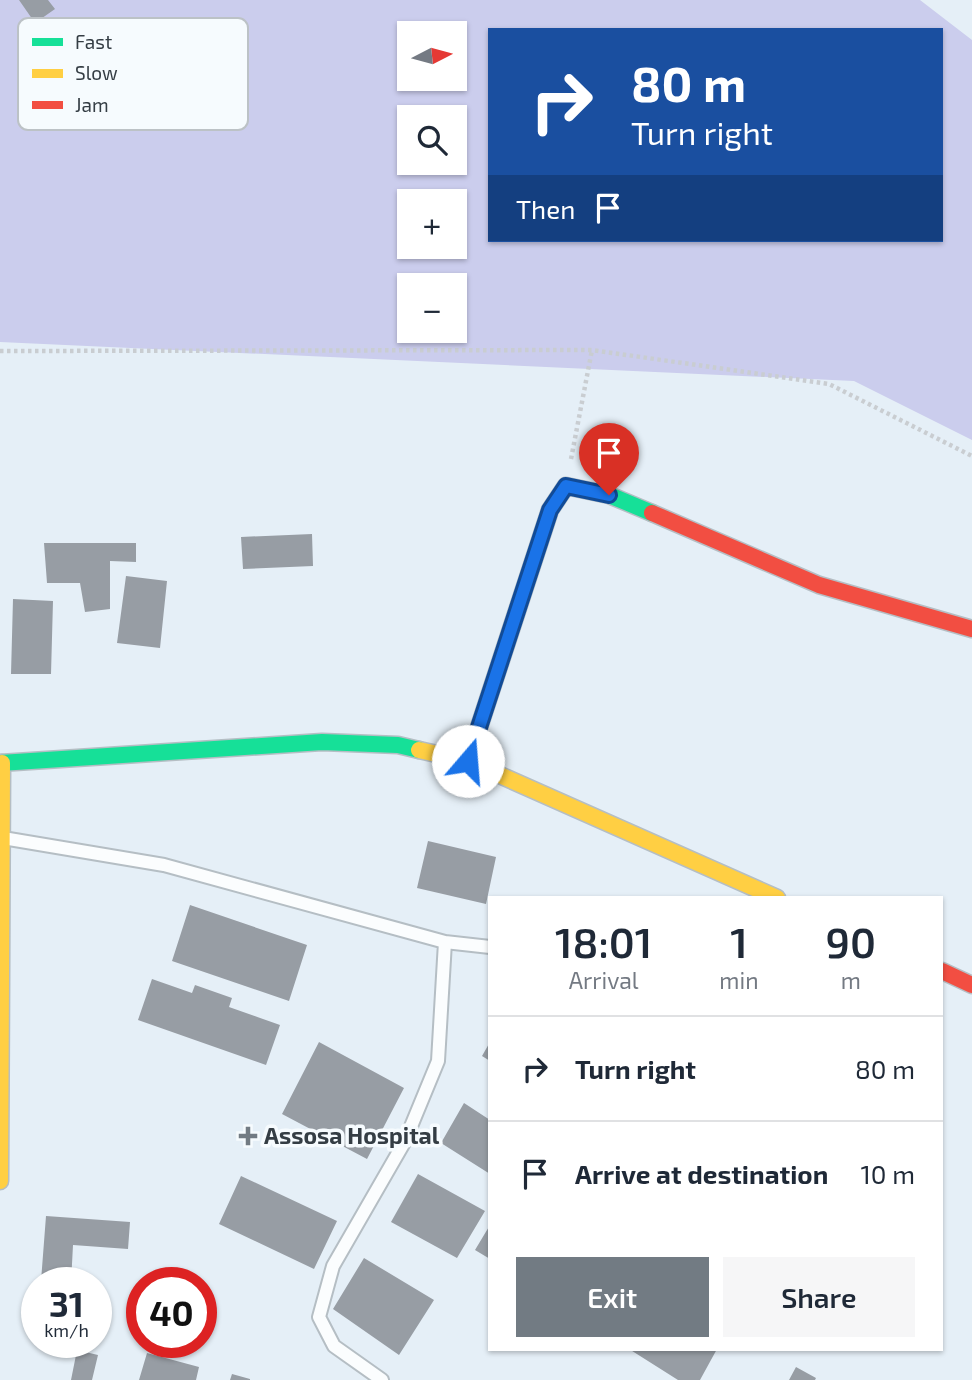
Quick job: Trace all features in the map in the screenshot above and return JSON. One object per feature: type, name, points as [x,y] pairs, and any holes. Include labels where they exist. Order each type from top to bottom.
[{"type":"street","points":[[468,761],[550,510],[566,486],[609,495],[820,585],[972,629]]},
{"type":"street","points":[[0,1181],[1,763],[322,742],[398,745],[468,761],[772,896]]},
{"type":"street","points":[[943,971],[972,985]]},
{"type":"lane","points":[[1,838],[164,865],[446,942],[488,947]]},
{"type":"lane","points":[[382,1380],[334,1346],[318,1317],[333,1266],[405,1141],[438,1061],[446,942]]},
{"type":"path","points":[[566,486],[592,350]]},
{"type":"path","points":[[0,351],[592,350],[829,384],[972,456]]},
{"type":"shaded area","points":[[0,0],[920,0],[972,40],[972,440],[854,381],[0,342]]},
{"type":"building","points":[[19,0],[48,0],[55,9],[42,18],[32,18]]},
{"type":"building","points":[[312,534],[313,566],[243,569],[241,537]]},
{"type":"building","points":[[44,543],[136,543],[136,562],[110,561],[110,609],[85,612],[80,583],[47,583]]},
{"type":"building","points":[[126,576],[167,581],[160,648],[117,643]]},
{"type":"building","points":[[13,599],[53,601],[51,674],[11,674]]},
{"type":"building","points":[[428,841],[496,857],[486,904],[417,888]]},
{"type":"building","points":[[190,905],[307,945],[289,1001],[172,961]]},
{"type":"building","points":[[152,979],[192,993],[195,985],[232,998],[229,1007],[280,1025],[266,1065],[138,1020]]},
{"type":"building","points":[[319,1042],[404,1088],[367,1159],[282,1114]]},
{"type":"building","points":[[488,1046],[488,1060],[482,1056]]},
{"type":"building","points":[[464,1103],[488,1119],[488,1173],[441,1143]]},
{"type":"building","points":[[418,1174],[485,1211],[457,1258],[391,1222]]},
{"type":"building","points":[[241,1176],[337,1221],[314,1269],[219,1224]]},
{"type":"building","points":[[46,1216],[130,1222],[128,1249],[73,1245],[72,1267],[42,1267]]},
{"type":"building","points":[[488,1228],[488,1258],[475,1250]]},
{"type":"building","points":[[364,1258],[434,1300],[399,1355],[333,1309]]},
{"type":"building","points":[[632,1351],[716,1351],[700,1380],[678,1380]]},
{"type":"building","points":[[75,1358],[97,1358],[92,1380],[71,1380]]},
{"type":"building","points":[[146,1358],[166,1358],[199,1367],[196,1380],[139,1380]]},
{"type":"building","points":[[796,1367],[816,1378],[815,1380],[789,1380]]},
{"type":"building","points":[[232,1374],[250,1379],[250,1380],[230,1380]]},
{"type":"traffic: fast","points":[[468,761],[550,510],[566,486],[609,495],[652,513]]},
{"type":"traffic: fast","points":[[0,763],[322,742],[398,745],[419,750]]},
{"type":"traffic: slow","points":[[419,750],[468,761],[772,896]]},
{"type":"traffic: slow","points":[[0,1181],[2,763]]},
{"type":"traffic: jam","points":[[652,513],[819,585],[972,629]]},
{"type":"traffic: jam","points":[[943,971],[972,985]]},
{"type":"place","name":"Assosa Hospital","points":[[248,1136]]},
{"type":"route","points":[[468,761],[550,510],[566,486],[609,495]]}]
